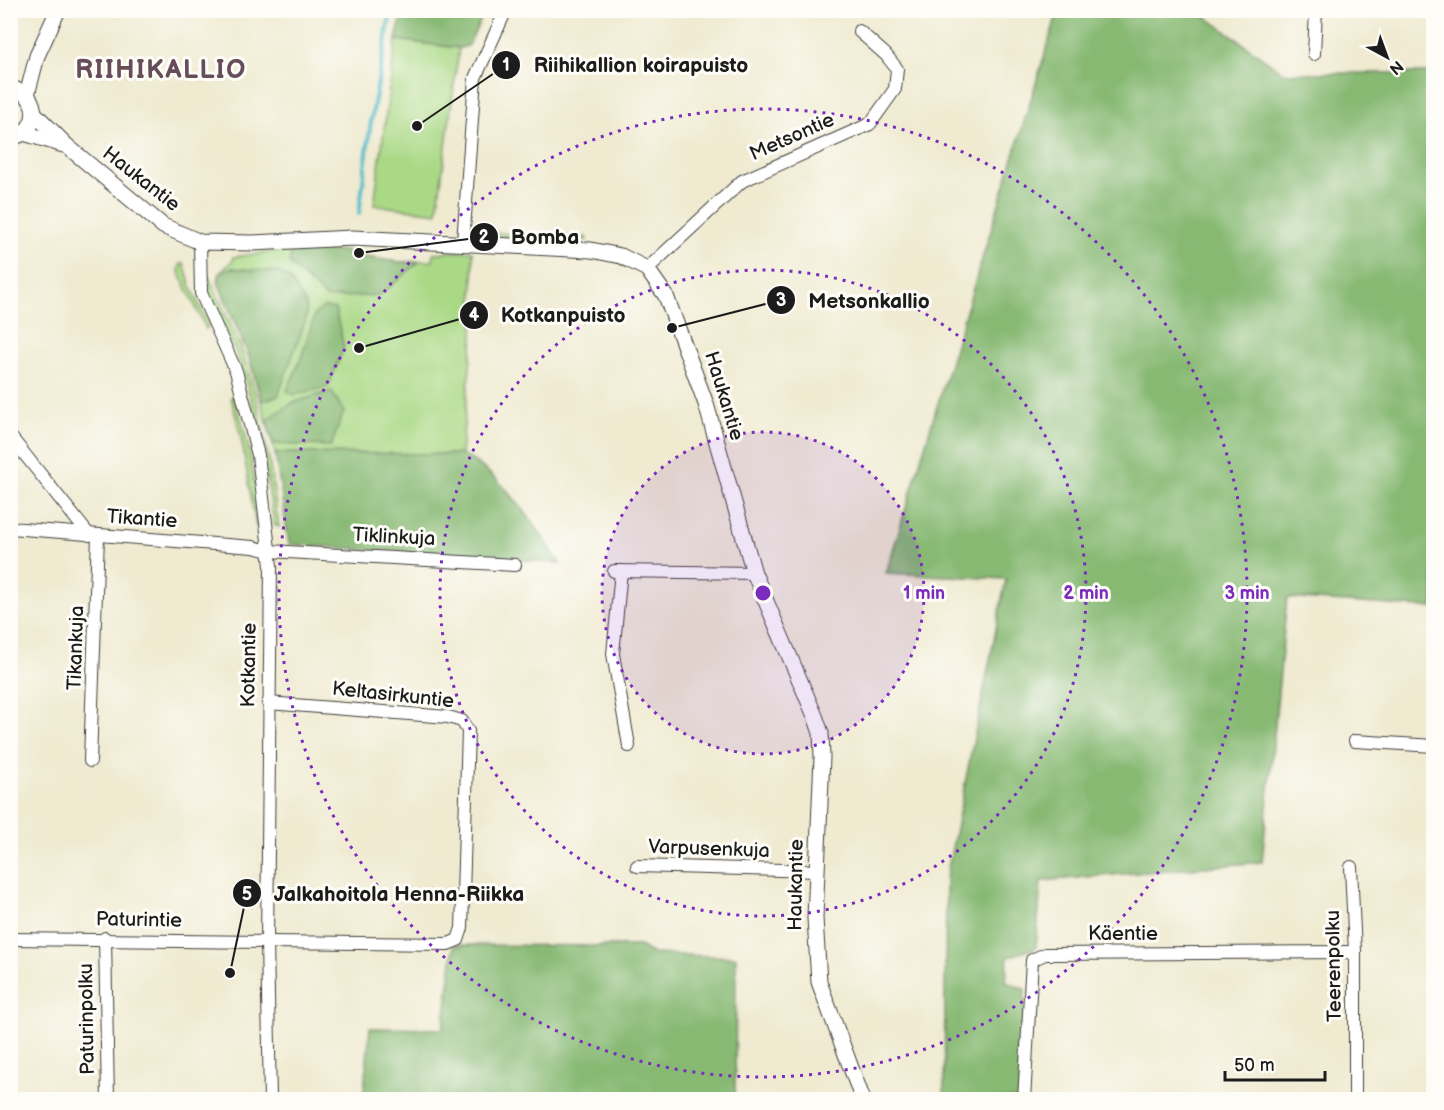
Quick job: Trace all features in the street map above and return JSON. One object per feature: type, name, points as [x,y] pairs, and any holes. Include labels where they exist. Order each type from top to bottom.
[{"type":"street","points":[[17,136],[33,120],[34,112],[27,95],[37,56],[58,10]]},
{"type":"street","points":[[464,243],[475,78],[506,10]]},
{"type":"street","points":[[1314,54],[1316,10]]},
{"type":"street","name":"Metsontie","points":[[647,269],[742,181],[870,124],[895,89],[897,69],[886,55],[859,31]]},
{"type":"street","points":[[27,95],[11,87],[37,56]]},
{"type":"street","name":"Haukantie","points":[[34,112],[67,146],[163,226],[200,242],[252,243],[352,238],[464,243],[608,252],[647,269],[666,296],[679,326],[706,404],[754,573],[821,733],[821,792],[816,870],[819,982],[863,1100]]},
{"type":"street","name":"Haukantie","points":[[17,136],[67,146]]},
{"type":"street","name":"Kotkantie","points":[[200,242],[201,293],[236,371],[258,455],[270,551],[267,942],[270,1100]]},
{"type":"street","points":[[10,436],[94,535]]},
{"type":"street","name":"Tikantie","points":[[10,528],[253,547],[270,551]]},
{"type":"street","name":"Tikankuja","points":[[90,761],[94,535]]},
{"type":"street","name":"Tiklinkuja","points":[[270,551],[515,565]]},
{"type":"street","points":[[629,746],[613,654],[617,571],[754,573]]},
{"type":"street","name":"Keltasirkuntie","points":[[267,942],[448,944],[458,940],[462,928],[468,731],[462,721],[448,717],[268,703]]},
{"type":"street","points":[[1355,741],[1434,746]]},
{"type":"street","name":"Varpusenkuja","points":[[637,866],[816,870]]},
{"type":"street","name":"Teerenpolku","points":[[1351,867],[1355,952],[1355,1100]]},
{"type":"street","name":"Paturintie","points":[[10,939],[105,938],[267,942]]},
{"type":"street","name":"Paturinpolku","points":[[105,938],[108,1100]]},
{"type":"street","name":"Käentie","points":[[1024,1100],[1032,960],[1045,954],[1355,952]]},
{"type":"green space","points":[[403,10],[485,11],[468,46],[459,48],[396,40]]},
{"type":"green space","points":[[1058,11],[1198,11],[1284,73],[1433,73],[1433,608],[1287,598],[1262,862],[1041,881],[1036,948],[1008,957],[1006,982],[1025,989],[1020,1099],[944,1099],[946,878],[1006,579],[886,573]]},
{"type":"green space","points":[[396,40],[459,48],[437,213],[374,205]]},
{"type":"green space","points":[[479,232],[586,237],[587,240],[480,236]]},
{"type":"green space","points":[[292,249],[347,251],[351,255],[398,262],[433,261],[433,253],[473,251],[473,338],[461,454],[275,453],[249,357],[218,282],[220,273],[234,259],[233,257]]},
{"type":"green space","points":[[292,249],[347,251],[351,255],[398,262],[419,262],[380,295],[326,298],[289,263]]},
{"type":"green space","points":[[184,263],[190,284],[209,325],[206,329],[179,272],[180,265]]},
{"type":"green space","points":[[232,268],[278,272],[290,279],[306,304],[306,319],[278,396],[262,401],[249,357],[218,282],[220,273]]},
{"type":"green space","points":[[209,277],[241,348],[255,392],[269,459],[279,527],[274,525],[259,436],[243,371],[212,304],[208,286]]},
{"type":"green space","points":[[324,307],[335,309],[344,347],[328,387],[295,395],[287,391],[301,358],[315,314]]},
{"type":"green space","points":[[331,391],[344,411],[331,446],[273,444],[267,420],[292,403]]},
{"type":"green space","points":[[235,396],[248,444],[260,516],[259,528],[256,526],[242,442],[231,397]]},
{"type":"green space","points":[[275,453],[461,454],[477,463],[491,475],[517,502],[560,563],[289,544]]},
{"type":"green space","points":[[454,945],[640,946],[653,954],[736,957],[735,1099],[363,1100],[370,1028],[443,1029]]},
{"type":"waterway","points":[[359,214],[371,121],[391,10]]},
{"type":"place","name":"Riihikallion koirapuisto","points":[[417,126]]},
{"type":"place","name":"Bomba","points":[[359,253]]},
{"type":"place","name":"Metsonkallio","points":[[672,328]]},
{"type":"place","name":"Kotkanpuisto","points":[[359,348]]},
{"type":"place","name":"Jalkahoitola Henna-Riikka","points":[[230,973]]},
{"type":"district","name":"RIIHIKALLIO","points":[[161,70]]}]
